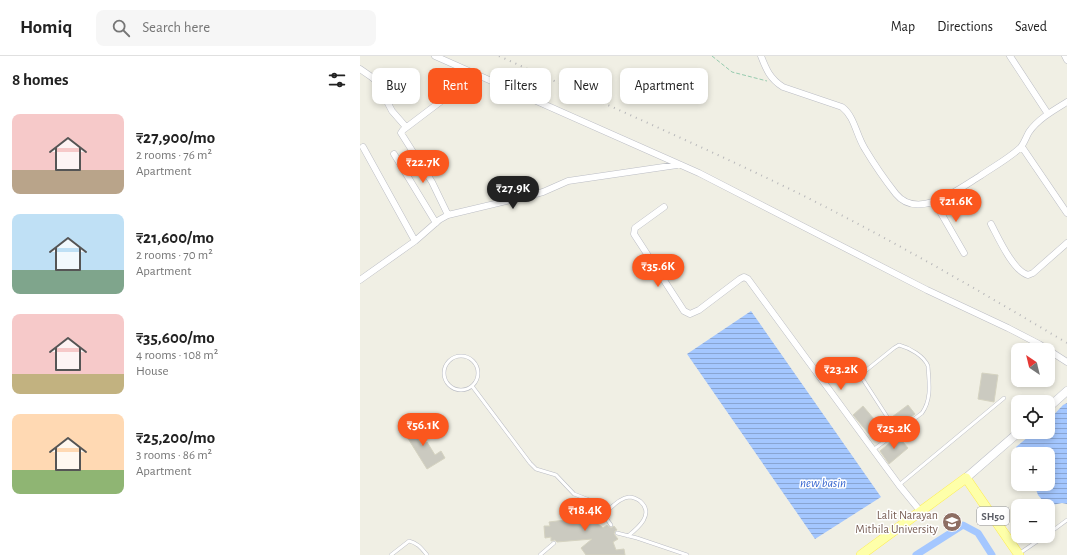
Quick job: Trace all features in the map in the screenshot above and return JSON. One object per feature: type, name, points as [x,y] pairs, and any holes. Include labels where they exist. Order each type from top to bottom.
[{"type":"main road","points":[[1055,402],[1067,392]]},
{"type":"main road","points":[[862,555],[966,478],[1011,439]]},
{"type":"main road","name":"SH50","points":[[966,478],[1019,555]]},
{"type":"street","points":[[435,56],[463,68]]},
{"type":"street","points":[[761,56],[768,73],[783,87],[842,107],[851,116],[864,148],[884,177],[900,198],[913,204],[942,199],[952,194],[1022,147],[1029,132],[1048,114],[1067,102]]},
{"type":"street","points":[[1010,56],[1048,114]]},
{"type":"street","points":[[1065,56],[1067,60]]},
{"type":"street","points":[[360,69],[373,78],[378,84],[392,111],[406,127]]},
{"type":"street","points":[[482,76],[678,165],[699,173],[926,290],[1008,328],[1039,344],[1067,362]]},
{"type":"street","points":[[437,104],[406,127],[401,133],[432,182],[448,215]]},
{"type":"street","points":[[363,147],[416,241]]},
{"type":"street","points":[[1022,147],[1067,213]]},
{"type":"street","points":[[394,154],[436,223]]},
{"type":"street","points":[[360,280],[416,241],[436,223],[448,215],[543,192],[568,181],[678,165]]},
{"type":"street","points":[[934,201],[964,253]]},
{"type":"street","points":[[664,207],[635,228],[634,234],[684,311],[690,314],[700,310],[742,277],[748,279],[873,450],[921,512]]},
{"type":"street","points":[[991,224],[1013,261],[1022,272],[1028,275],[1033,273],[1067,243]]},
{"type":"lane","points":[[873,450],[897,432],[922,413],[927,407],[929,398],[928,366],[923,358],[900,345],[894,348],[864,372],[862,378],[897,432]]},
{"type":"lane","points":[[457,357],[468,358],[476,365],[478,376],[472,386],[462,390],[452,387],[448,383],[445,378],[445,368],[452,359],[457,357]]},
{"type":"lane","points":[[472,386],[530,463],[536,469],[556,475],[574,494],[592,501],[611,526]]},
{"type":"lane","points":[[899,485],[1004,398]]},
{"type":"lane","points":[[604,515],[617,503],[624,499],[630,497],[636,498],[641,502],[645,507],[646,513],[644,519],[628,536]]},
{"type":"lane","points":[[1055,529],[1067,520]]},
{"type":"lane","points":[[617,533],[687,555]]},
{"type":"lane","points":[[391,555],[409,541],[419,545],[427,555]]},
{"type":"lane","points":[[540,555],[554,543]]},
{"type":"lane","points":[[1019,555],[1035,543]]},
{"type":"path","points":[[712,56],[732,72],[777,83]]},
{"type":"water","name":"new basin","points":[[751,311],[881,497],[815,539],[687,354]]},
{"type":"water","points":[[1067,403],[1067,504],[1055,504],[1055,499],[1041,499],[1037,491],[1055,491],[1055,447],[1016,447],[1026,439],[1055,439],[1055,414]]},
{"type":"building","points":[[982,373],[998,375],[994,402],[978,399]]},
{"type":"building","points":[[908,405],[915,414],[899,426],[892,417]]},
{"type":"building","points":[[863,406],[879,425],[869,434],[853,415]]},
{"type":"building","points":[[420,422],[425,430],[416,436],[422,445],[427,442],[435,455],[441,451],[445,458],[427,469],[404,432]]},
{"type":"building","points":[[898,436],[908,448],[889,464],[880,451]]},
{"type":"building","points":[[587,503],[594,507],[600,515],[597,523],[603,528],[607,525],[611,528],[614,526],[617,530],[614,534],[618,539],[613,542],[616,550],[624,549],[625,555],[586,555],[581,548],[592,539],[557,542],[555,540],[551,541],[551,537],[545,538],[544,526],[550,526],[549,522],[565,520],[560,514],[566,509],[571,515],[579,504],[584,507]]},
{"type":"waterway","points":[[916,555],[963,525],[978,533],[992,555]]},
{"type":"railway","points":[[499,56],[802,195],[936,266],[1067,343]]},
{"type":"place","name":"Lalit Narayan Mithila University","points":[[952,522]]}]
